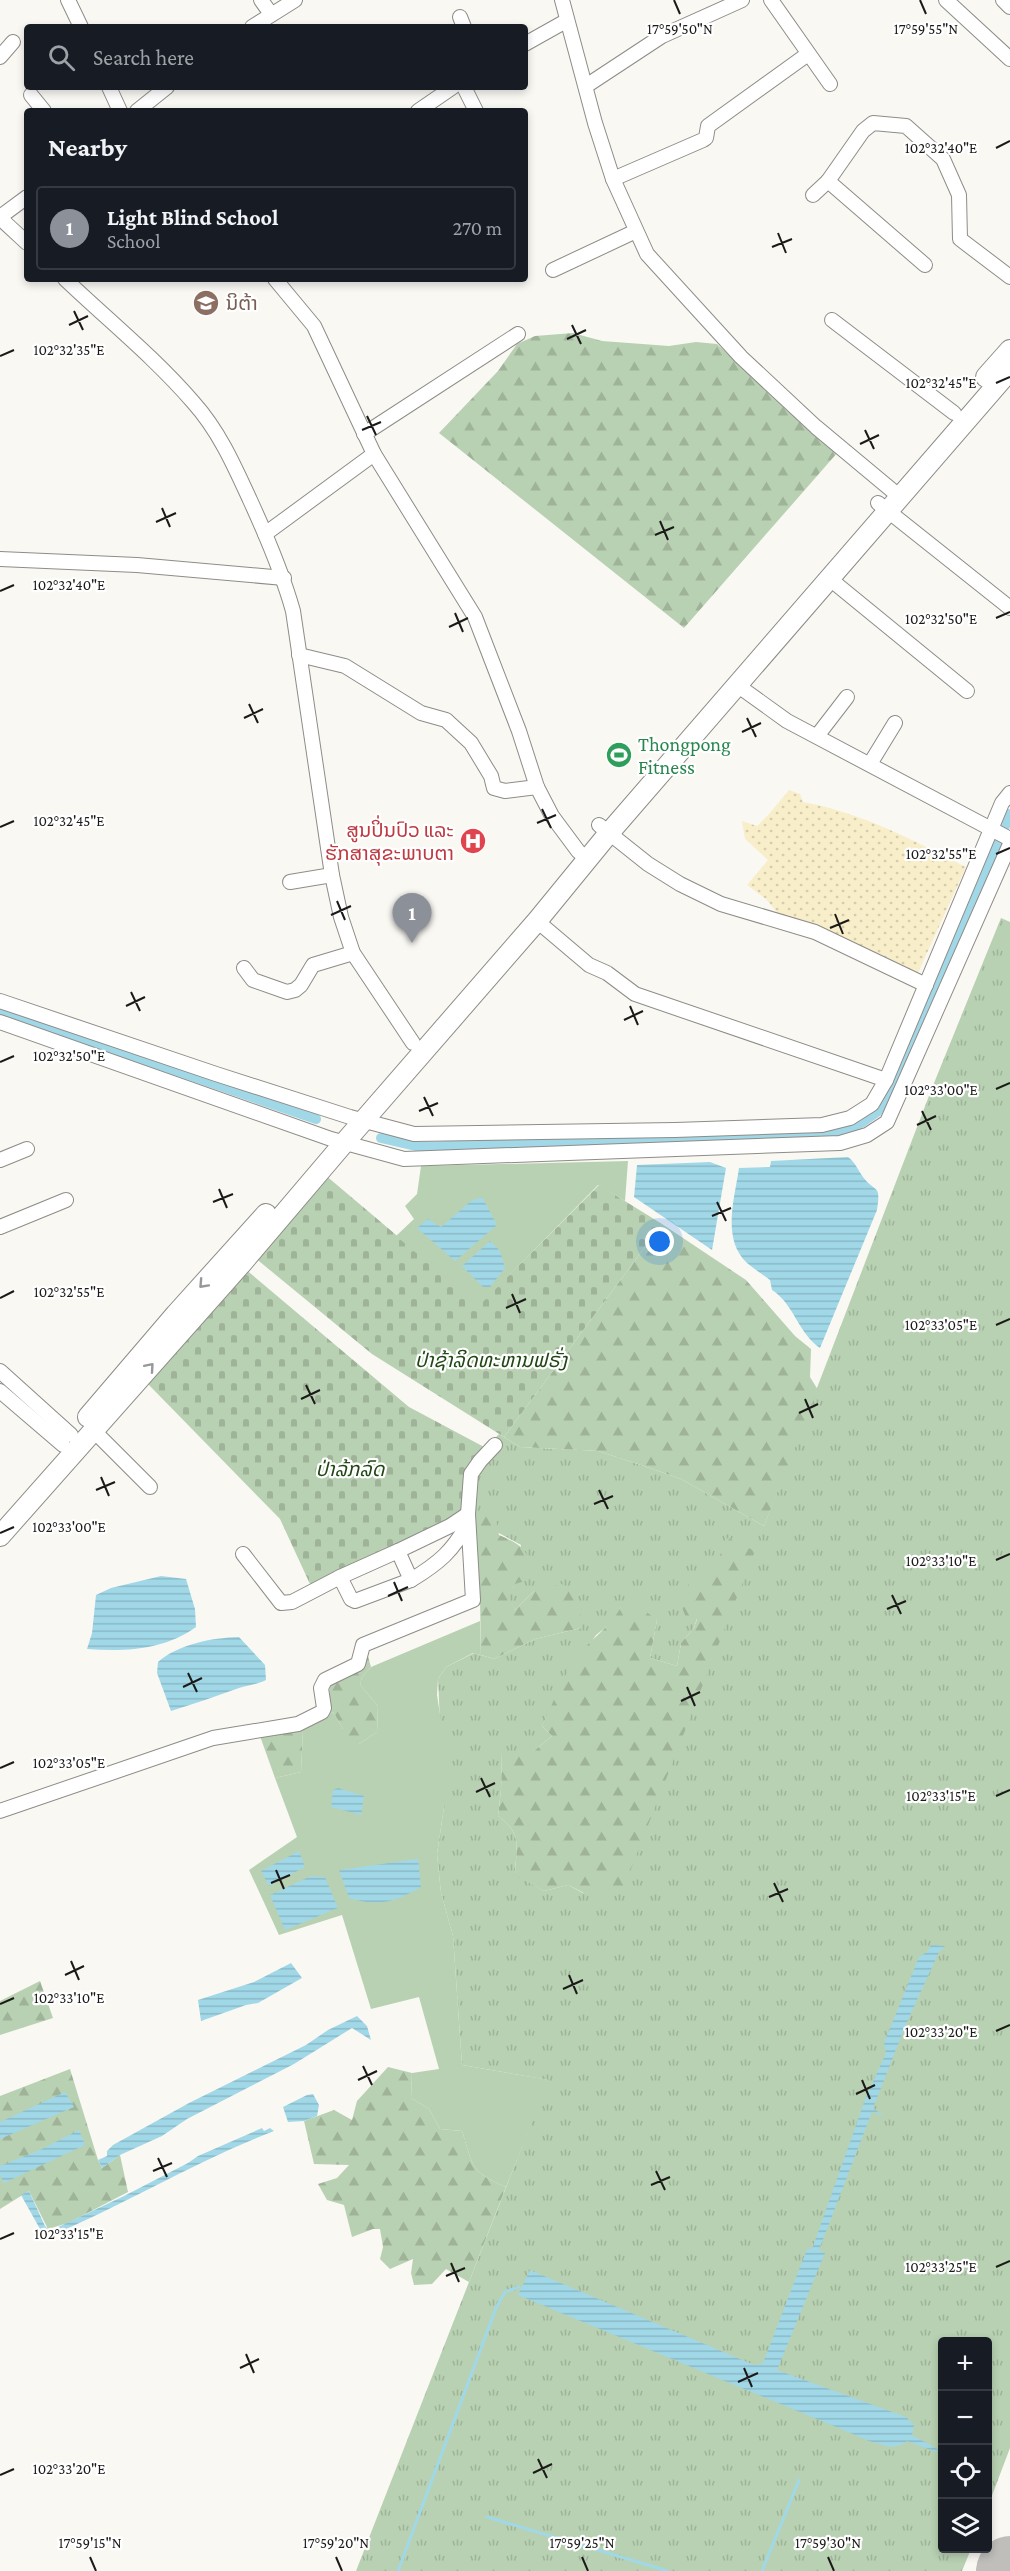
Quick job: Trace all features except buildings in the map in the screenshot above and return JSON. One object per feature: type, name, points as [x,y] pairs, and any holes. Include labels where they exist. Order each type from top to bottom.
[{"type":"highway","points":[[604,829],[737,685],[830,579],[954,413],[1010,350]]},
{"type":"highway","points":[[357,1119],[413,1044],[583,855],[889,500],[1010,370]]},
{"type":"highway","points":[[0,1516],[537,921],[583,855]]},
{"type":"highway","points":[[0,1536],[242,1263],[337,1141]]},
{"type":"street","points":[[68,0],[80,24]]},
{"type":"street","points":[[261,0],[271,14]]},
{"type":"street","points":[[256,24],[295,0]]},
{"type":"street","points":[[562,0],[566,21],[613,179],[647,254],[741,357],[889,500],[1010,608]]},
{"type":"street","points":[[586,86],[662,36],[742,0]]},
{"type":"street","points":[[771,0],[830,84]]},
{"type":"street","points":[[946,0],[1010,58]]},
{"type":"street","points":[[1003,0],[1010,7]]},
{"type":"street","points":[[528,42],[566,21]]},
{"type":"street","points":[[0,57],[13,42]]},
{"type":"street","points":[[613,179],[703,140],[706,138],[708,126],[808,54]]},
{"type":"street","points":[[110,90],[119,108]]},
{"type":"street","points":[[141,108],[163,90]]},
{"type":"street","points":[[422,108],[449,90]]},
{"type":"street","points":[[466,90],[475,108]]},
{"type":"street","points":[[31,95],[42,108]]},
{"type":"street","points":[[813,195],[828,181],[863,132],[873,123],[906,126],[944,159],[959,195],[960,239],[1010,277]]},
{"type":"street","points":[[828,181],[925,265]]},
{"type":"street","points":[[24,199],[0,218],[24,240]]},
{"type":"street","points":[[553,270],[636,231]]},
{"type":"street","points":[[68,282],[129,335],[194,403],[224,443],[284,578],[293,611],[332,875],[341,917],[353,953],[413,1044]]},
{"type":"street","points":[[277,282],[314,326],[374,454],[482,631],[537,788],[552,816],[583,855]]},
{"type":"street","points":[[832,320],[954,413]]},
{"type":"street","points":[[364,434],[518,334]]},
{"type":"street","points":[[265,534],[374,454]]},
{"type":"street","points":[[0,559],[137,565],[284,578]]},
{"type":"street","points":[[830,579],[967,691]]},
{"type":"street","points":[[299,655],[345,666],[421,713],[446,720],[471,743],[491,776],[494,788],[505,791],[537,788]]},
{"type":"street","points":[[737,685],[787,721],[1004,836]]},
{"type":"street","points":[[817,736],[847,697]]},
{"type":"street","points":[[870,764],[895,723]]},
{"type":"street","points":[[0,1022],[337,1141],[404,1159],[840,1143],[867,1135],[887,1122],[1004,836],[1002,803],[1010,793]]},
{"type":"street","points":[[604,829],[648,864],[680,884],[721,904],[815,932],[926,985]]},
{"type":"street","points":[[0,1001],[357,1119],[414,1134],[822,1125],[849,1118],[872,1104],[886,1080],[926,985],[1004,836]]},
{"type":"street","points":[[290,882],[332,875]]},
{"type":"street","points":[[537,921],[589,965],[608,974],[635,994],[886,1080]]},
{"type":"street","points":[[244,968],[253,980],[287,992],[301,985],[313,965],[353,953]]},
{"type":"street","points":[[0,1160],[27,1149]]},
{"type":"street","points":[[0,1227],[66,1200]]},
{"type":"street","points":[[0,1371],[67,1440]]},
{"type":"street","points":[[0,1391],[67,1440]]},
{"type":"street","points":[[94,1431],[150,1486]]},
{"type":"street","points":[[0,1811],[213,1738],[298,1724],[318,1715],[324,1708],[323,1683],[358,1664],[363,1645],[473,1600],[468,1518],[471,1474],[495,1445]]},
{"type":"street","points":[[243,1554],[281,1603],[292,1602],[340,1577],[468,1518]]},
{"type":"street","points":[[340,1577],[351,1599],[355,1601],[411,1580],[441,1561],[458,1541],[468,1518]]},
{"type":"street","points":[[398,1551],[411,1580]]},
{"type":"green space","points":[[573,333],[602,341],[669,346],[696,342],[717,344],[786,408],[838,452],[684,628],[439,433],[498,371],[517,344],[535,336]]},
{"type":"green space","points":[[1001,918],[1010,922],[1010,2448],[992,2495],[992,2337],[938,2337],[938,2553],[969,2553],[962,2571],[356,2571],[548,2080],[462,2065],[453,1936],[441,1893],[437,1854],[444,1807],[438,1679],[446,1667],[474,1653],[494,1659],[535,1639],[581,1628],[534,1591],[515,1610],[507,1597],[515,1584],[521,1545],[465,1515],[486,1448],[499,1434],[520,1447],[598,1451],[681,1479],[764,1526],[932,1088]],"holes":[[[754,1551],[583,1893],[568,1885],[544,1891],[515,1874],[517,1848],[515,1835],[498,1816],[502,1751],[534,1751],[552,1736],[542,1726],[562,1687],[596,1635],[614,1621],[621,1607],[657,1620],[650,1658],[677,1666],[681,1643],[694,1628],[697,1618]]]},
{"type":"green space","points":[[628,1161],[625,1201],[598,1185],[479,1306],[396,1236],[414,1219],[405,1206],[417,1194],[421,1166]]},
{"type":"green space","name":"ປ່າຊ້າລິດທະຫານຟຣັ່ງ","points":[[324,1174],[479,1305],[599,1185],[662,1224],[504,1437],[372,1354],[254,1257]]},
{"type":"green space","points":[[662,1224],[746,1280],[795,1336],[811,1349],[810,1377],[818,1390],[764,1526],[681,1479],[647,1467],[598,1451],[520,1447],[504,1437]]},
{"type":"green space","name":"ປ່າລ້ກລົດ","points":[[244,1268],[409,1407],[486,1448],[465,1515],[310,1584],[280,1519],[147,1383]]},
{"type":"green space","points":[[485,1515],[496,1520],[499,1535],[520,1546],[527,1556],[528,1580],[515,1584],[508,1597],[515,1610],[534,1591],[562,1584],[580,1603],[581,1628],[535,1639],[494,1659],[481,1655],[480,1600],[474,1518]]},
{"type":"green space","points":[[727,1538],[755,1551],[622,1892],[593,1886],[584,1893],[568,1885],[544,1891],[515,1875],[517,1848],[515,1835],[498,1816],[502,1751],[534,1751],[552,1736],[542,1726],[566,1674],[575,1659],[621,1607],[636,1604],[657,1620],[650,1658],[677,1666],[681,1643],[694,1628],[697,1619],[687,1620],[681,1605],[690,1580],[712,1575]]},
{"type":"green space","points":[[480,1621],[481,1655],[473,1653],[446,1667],[438,1679],[437,1695],[447,1760],[444,1807],[437,1854],[441,1893],[453,1936],[462,2065],[549,2080],[506,2187],[486,2177],[475,2167],[462,2131],[440,2129],[429,2109],[411,2098],[412,2073],[439,2069],[419,1997],[371,2009],[342,1915],[279,1935],[249,1870],[297,1837],[275,1778],[301,1772],[303,1730],[333,1712],[343,1729],[343,1744],[359,1744],[377,1732],[378,1706],[360,1685],[362,1677],[371,1667]]},
{"type":"green space","points":[[366,1649],[371,1667],[362,1677],[360,1685],[378,1706],[377,1732],[359,1744],[343,1744],[343,1729],[333,1712],[328,1715],[330,1683]]},
{"type":"green space","points":[[303,1730],[301,1772],[275,1778],[260,1736]]},
{"type":"green space","points":[[40,1981],[53,2018],[0,2035],[0,2001]]},
{"type":"green space","points":[[388,2067],[412,2073],[411,2098],[429,2109],[440,2129],[462,2131],[475,2167],[486,2177],[506,2187],[469,2282],[446,2269],[432,2284],[414,2285],[411,2273],[413,2259],[390,2269],[380,2259],[383,2247],[380,2229],[373,2229],[352,2237],[344,2205],[327,2200],[318,2184],[337,2178],[349,2165],[314,2164],[304,2121],[334,2110],[352,2120],[357,2101]]},
{"type":"green space","points":[[70,2069],[98,2160],[102,2168],[120,2155],[128,2192],[68,2223],[48,2229],[29,2191],[0,2209],[0,2096]]},
{"type":"sand","points":[[789,790],[800,794],[803,802],[867,820],[966,867],[917,975],[780,916],[766,899],[747,885],[768,860],[745,839],[742,821],[757,826]]},
{"type":"water","points":[[848,1157],[867,1182],[878,1192],[877,1210],[820,1348],[806,1335],[786,1303],[772,1290],[770,1280],[747,1263],[739,1253],[732,1230],[733,1204],[739,1168],[770,1167],[771,1161]]},
{"type":"water","points":[[710,1162],[726,1168],[712,1250],[634,1197],[637,1165]]},
{"type":"water","points":[[482,1197],[497,1225],[455,1261],[417,1228],[428,1219],[441,1227],[471,1201]]},
{"type":"water","points":[[490,1241],[500,1251],[505,1268],[490,1287],[483,1287],[462,1266]]},
{"type":"water","points":[[161,1576],[186,1579],[195,1609],[196,1627],[171,1641],[144,1648],[87,1649],[92,1633],[96,1595],[111,1588]]},
{"type":"water","points":[[239,1637],[265,1665],[266,1680],[171,1711],[157,1673],[158,1662],[185,1646]]},
{"type":"water","points":[[338,1788],[364,1796],[361,1815],[331,1807],[333,1790]]},
{"type":"water","points":[[299,1851],[305,1867],[269,1886],[261,1871]]},
{"type":"water","points":[[418,1859],[421,1887],[386,1902],[369,1902],[349,1898],[339,1870]]},
{"type":"water","points":[[311,1876],[325,1877],[338,1908],[285,1930],[270,1895]]},
{"type":"water","points":[[931,1945],[945,1946],[939,1952],[906,2024],[873,2108],[884,2116],[872,2112],[819,2250],[825,2253],[777,2370],[906,2417],[914,2425],[912,2435],[938,2451],[936,2452],[907,2441],[891,2447],[872,2442],[518,2295],[530,2270],[754,2365],[763,2363],[807,2249],[812,2249],[866,2097],[886,2053],[884,2043],[919,1957],[927,1952]]},
{"type":"water","points":[[291,1963],[302,1978],[258,2003],[201,2021],[198,2000],[254,1982]]},
{"type":"water","points":[[357,2016],[367,2026],[371,2040],[352,2028],[294,2064],[187,2119],[162,2136],[120,2155],[102,2168],[98,2160],[107,2156],[107,2151],[113,2145],[189,2103],[306,2045],[328,2030]]},
{"type":"water","points":[[65,2092],[74,2107],[0,2139],[0,2122]]},
{"type":"water","points":[[313,2094],[319,2105],[317,2116],[304,2121],[288,2122],[283,2107]]},
{"type":"water","points":[[262,2128],[264,2131],[270,2128],[274,2131],[216,2156],[45,2238],[21,2195],[29,2191],[45,2226],[48,2229],[54,2229],[124,2196],[198,2156]]},
{"type":"water","points":[[79,2130],[85,2145],[4,2183],[0,2175],[0,2166],[40,2150]]},
{"type":"waterway","points":[[381,1138],[420,1147],[817,1134],[851,1130],[877,1112],[895,1087],[1010,814]]},
{"type":"waterway","points":[[0,1010],[316,1119]]},
{"type":"waterway","points":[[398,2571],[496,2308],[505,2292],[519,2287]]},
{"type":"waterway","points":[[762,2571],[799,2480]]},
{"type":"waterway","points":[[487,2517],[668,2571]]},
{"type":"place","name":"ນິຕ້າ","points":[[206,303]]},
{"type":"place","name":"Thongpong Fitness","points":[[619,755]]},
{"type":"place","name":"ສູນປິ່ນປົວ ແລະ ຮັກສາສຸຂະພາບຕາ","points":[[473,841]]},
{"type":"place","name":"Light Blind School","points":[[412,943]]}]
